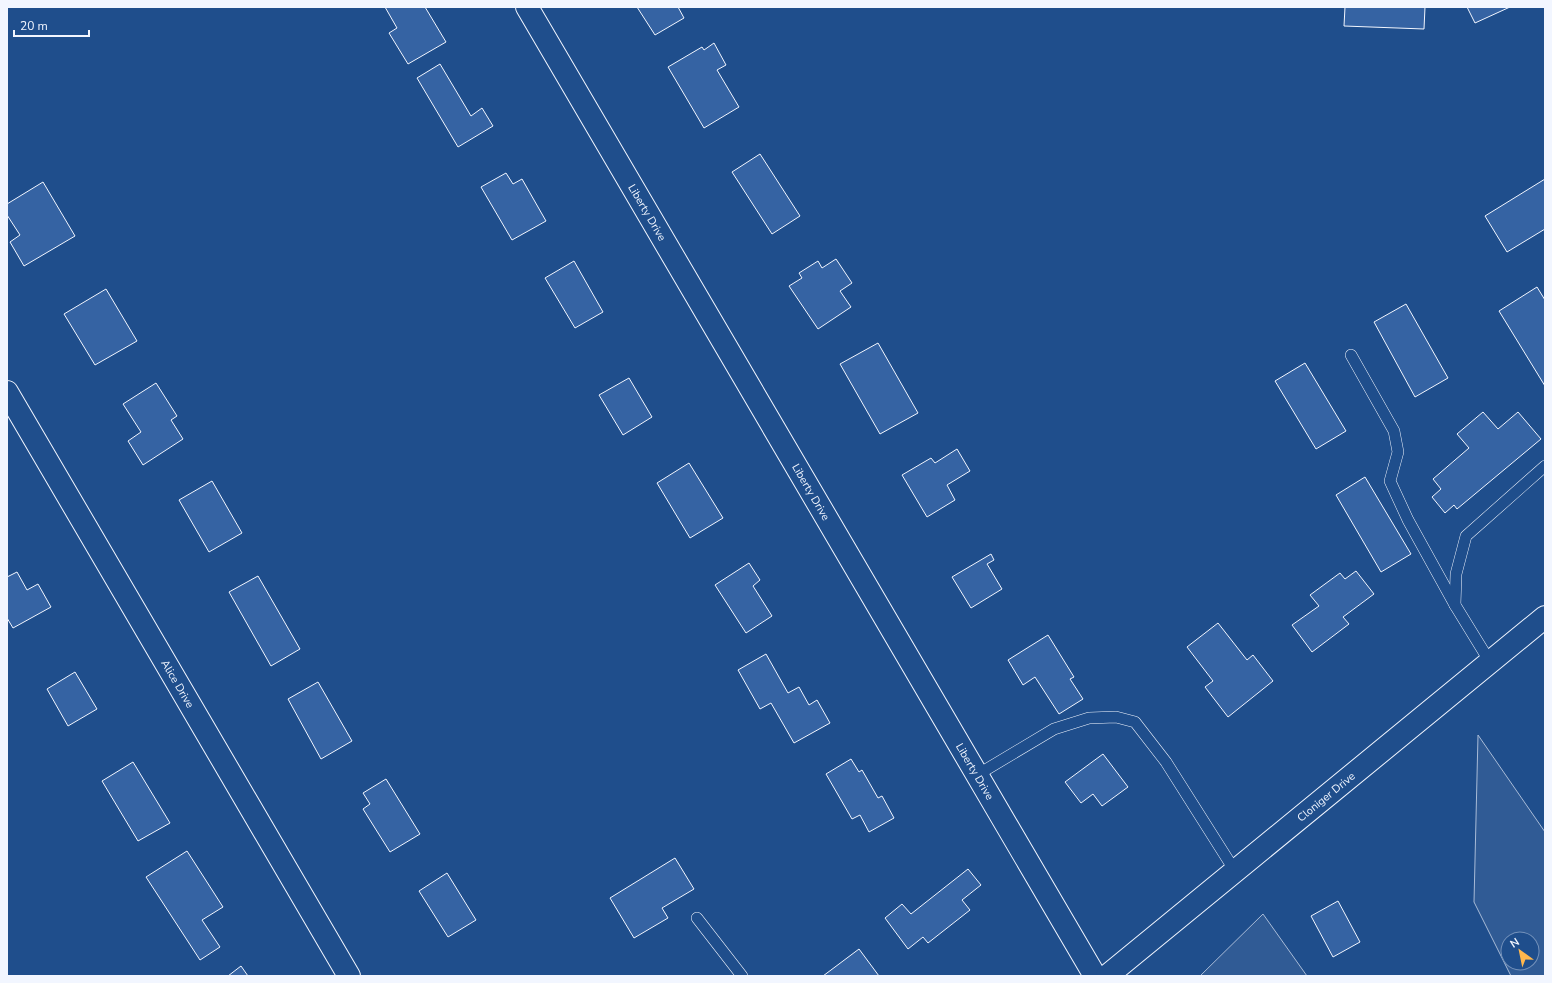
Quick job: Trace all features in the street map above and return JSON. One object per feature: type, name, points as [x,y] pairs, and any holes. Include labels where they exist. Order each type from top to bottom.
[{"type":"street","name":"Liberty Drive","points":[[527,7],[1095,976]]},
{"type":"street","name":"Alice Drive","points":[[7,392],[349,976]]},
{"type":"street","name":"Cloniger Drive","points":[[1107,976],[1545,617]]},
{"type":"lane","points":[[1351,355],[1394,431],[1398,452],[1390,481],[1408,520],[1455,605],[1490,662]]},
{"type":"lane","points":[[1455,605],[1456,574],[1466,536],[1545,466]]},
{"type":"lane","points":[[977,774],[1054,729],[1089,718],[1116,717],[1135,722],[1166,762],[1235,871]]},
{"type":"lane","points":[[697,918],[742,976]]},
{"type":"shaded area","points":[[1478,735],[1545,832],[1545,976],[1511,976],[1508,971],[1540,971],[1540,931],[1500,931],[1500,954],[1474,902]]},
{"type":"shaded area","points":[[1263,914],[1307,976],[1200,976]]},
{"type":"building","points":[[385,7],[425,7],[446,42],[408,64],[389,33],[397,28]]},
{"type":"building","points":[[637,7],[678,7],[684,18],[655,35]]},
{"type":"building","points":[[1345,7],[1425,7],[1424,29],[1344,26]]},
{"type":"building","points":[[1467,7],[1510,7],[1475,23]]},
{"type":"building","points":[[714,43],[726,65],[717,70],[739,107],[704,128],[668,67],[702,47],[704,50]]},
{"type":"building","points":[[440,64],[471,116],[482,108],[493,126],[458,147],[417,78]]},
{"type":"building","points":[[760,154],[800,216],[772,234],[732,172]]},
{"type":"building","points":[[506,173],[513,184],[522,179],[546,221],[512,240],[481,187]]},
{"type":"building","points":[[1545,179],[1545,229],[1507,252],[1485,216]]},
{"type":"building","points":[[43,182],[75,236],[24,266],[10,242],[20,235],[7,215],[7,204]]},
{"type":"building","points":[[836,259],[852,283],[840,291],[851,307],[818,329],[789,286],[802,278],[799,273],[818,261],[822,268]]},
{"type":"building","points":[[574,261],[603,312],[575,328],[545,278]]},
{"type":"building","points":[[1537,287],[1545,300],[1545,386],[1499,311]]},
{"type":"building","points":[[106,289],[137,341],[95,365],[64,314]]},
{"type":"building","points":[[1406,304],[1448,378],[1415,397],[1374,322]]},
{"type":"building","points":[[878,343],[918,413],[880,434],[840,364]]},
{"type":"building","points":[[1305,363],[1346,431],[1316,449],[1275,381]]},
{"type":"building","points":[[629,378],[652,417],[623,435],[599,395]]},
{"type":"building","points":[[156,383],[177,416],[171,420],[183,439],[143,465],[128,441],[141,432],[123,404]]},
{"type":"building","points":[[1483,412],[1498,429],[1518,412],[1541,439],[1457,509],[1454,505],[1445,513],[1432,497],[1441,489],[1433,479],[1469,448],[1457,434]]},
{"type":"building","points":[[957,449],[970,471],[947,485],[955,500],[927,517],[902,475],[931,458],[935,463]]},
{"type":"building","points":[[689,463],[723,518],[690,538],[657,483]]},
{"type":"building","points":[[1365,477],[1411,554],[1381,572],[1336,495]]},
{"type":"building","points":[[212,481],[242,533],[209,552],[179,500]]},
{"type":"building","points":[[991,554],[994,560],[987,564],[1002,589],[971,608],[952,577]]},
{"type":"building","points":[[749,563],[760,580],[753,586],[772,616],[746,633],[715,585]]},
{"type":"building","points":[[1356,571],[1374,594],[1343,617],[1349,624],[1312,652],[1292,625],[1319,606],[1310,595],[1340,573],[1345,579]]},
{"type":"building","points":[[17,572],[27,590],[38,584],[51,607],[13,628],[7,618],[7,577]]},
{"type":"building","points":[[258,576],[300,649],[271,666],[229,592]]},
{"type":"building","points":[[1218,623],[1247,660],[1253,655],[1273,681],[1228,717],[1205,687],[1213,681],[1187,647]]},
{"type":"building","points":[[1048,635],[1074,677],[1070,679],[1083,699],[1059,714],[1035,677],[1023,685],[1008,660]]},
{"type":"building","points":[[766,654],[788,693],[799,687],[809,705],[817,700],[830,723],[794,743],[771,703],[760,709],[738,670]]},
{"type":"building","points":[[75,672],[97,709],[68,726],[47,689]]},
{"type":"building","points":[[318,682],[352,741],[321,759],[288,699]]},
{"type":"building","points":[[1103,754],[1128,787],[1102,806],[1093,794],[1081,803],[1065,782]]},
{"type":"building","points":[[851,759],[859,772],[862,770],[878,798],[882,796],[894,818],[869,832],[860,815],[852,819],[826,774]]},
{"type":"building","points":[[133,762],[170,823],[138,841],[102,781]]},
{"type":"building","points":[[386,779],[420,834],[390,852],[363,809],[370,804],[363,793]]},
{"type":"building","points":[[187,851],[223,907],[202,920],[220,947],[200,960],[146,877]]},
{"type":"building","points":[[675,858],[694,889],[662,908],[668,918],[634,938],[610,898]]},
{"type":"building","points":[[968,869],[981,885],[962,900],[970,910],[928,943],[923,937],[908,949],[885,918],[902,904],[911,914]]},
{"type":"building","points":[[447,873],[476,920],[448,937],[419,891]]},
{"type":"building","points":[[1338,901],[1360,942],[1333,957],[1311,916]]},
{"type":"building","points":[[859,949],[879,976],[823,976]]},
{"type":"building","points":[[241,966],[248,976],[228,976]]}]
